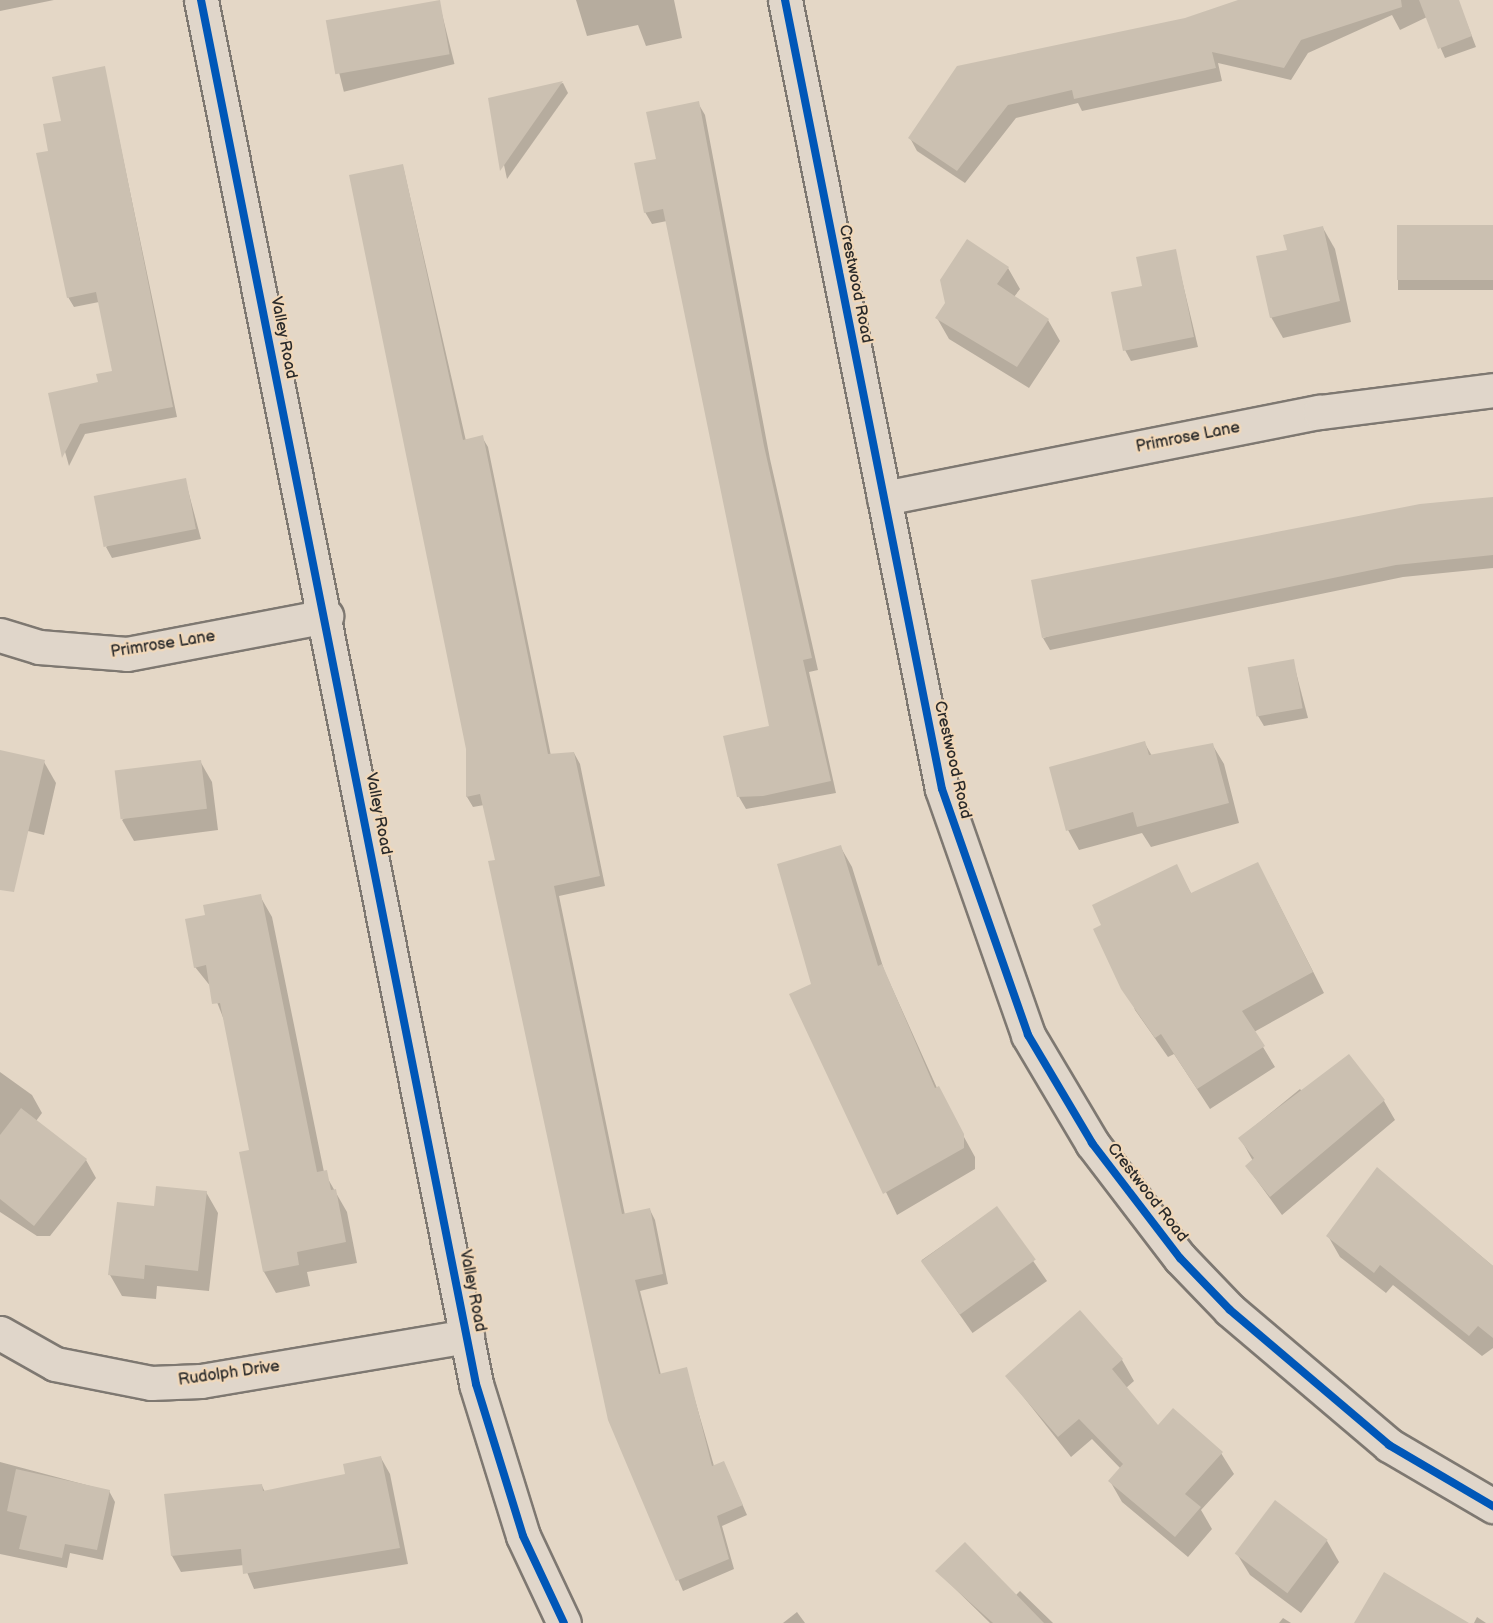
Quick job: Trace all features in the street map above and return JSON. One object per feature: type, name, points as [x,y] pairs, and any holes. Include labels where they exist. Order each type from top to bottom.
[{"type":"street","name":"Valley Road","points":[[201,0],[326,616],[467,1336],[496,1461],[523,1536],[564,1623]]},
{"type":"street","name":"Crestwood Road","points":[[785,0],[942,789],[1006,981],[1062,1096],[1129,1194],[1230,1310],[1389,1445],[1493,1506]]},
{"type":"street","name":"Primrose Lane","points":[[884,498],[1320,412],[1493,390]]},
{"type":"street","name":"Primrose Lane","points":[[0,635],[39,647],[127,654],[326,616]]},
{"type":"street","name":"Rudolph Drive","points":[[0,1333],[55,1364],[152,1383],[201,1381],[467,1336]]},
{"type":"building","points":[[440,0],[450,54],[335,74],[326,20]]},
{"type":"building","points":[[1238,0],[1401,0],[1402,7],[1301,40],[1284,68],[1212,52],[1216,68],[1074,99],[1072,90],[1008,105],[957,171],[908,138],[957,66],[1185,18]]},
{"type":"building","points":[[1419,0],[1459,0],[1472,36],[1438,49]]},
{"type":"building","points":[[105,66],[173,407],[80,424],[62,458],[48,393],[98,382],[96,374],[112,371],[96,292],[67,298],[36,153],[48,151],[43,124],[61,121],[52,77]]},
{"type":"building","points":[[563,81],[500,171],[488,98]]},
{"type":"building","points":[[699,101],[764,446],[812,658],[803,660],[831,781],[763,796],[737,797],[723,736],[769,726],[663,209],[644,213],[634,163],[656,159],[646,112]]},
{"type":"building","points":[[403,164],[463,440],[483,435],[548,754],[574,752],[600,876],[554,886],[622,1214],[650,1208],[663,1274],[635,1280],[659,1374],[687,1367],[712,1466],[724,1461],[743,1505],[717,1516],[729,1559],[676,1581],[608,1420],[488,861],[495,860],[480,794],[466,797],[466,749],[349,175]]},
{"type":"building","points":[[1397,225],[1493,225],[1493,280],[1397,280]]},
{"type":"building","points":[[1323,226],[1340,301],[1270,318],[1256,256],[1287,250],[1283,235]]},
{"type":"building","points":[[967,239],[1009,267],[997,284],[1049,319],[1017,367],[935,318],[945,303],[940,280]]},
{"type":"building","points":[[1176,249],[1194,337],[1123,351],[1111,292],[1142,286],[1136,257]]},
{"type":"building","points":[[186,478],[196,529],[104,547],[94,496]]},
{"type":"building","points":[[1493,497],[1493,555],[1396,565],[1042,638],[1031,580],[1420,504]]},
{"type":"building","points":[[1294,659],[1303,708],[1256,716],[1248,667]]},
{"type":"building","points":[[1145,741],[1149,755],[1213,743],[1229,803],[1137,827],[1133,812],[1066,831],[1049,767]]},
{"type":"building","points":[[0,750],[45,760],[14,892],[0,890]]},
{"type":"building","points":[[201,760],[207,809],[121,819],[115,771]]},
{"type":"building","points":[[841,845],[878,966],[882,964],[935,1088],[939,1086],[964,1134],[964,1148],[883,1194],[789,994],[811,984],[777,864]]},
{"type":"building","points":[[1258,862],[1313,972],[1242,1011],[1265,1046],[1197,1089],[1161,1034],[1155,1038],[1121,989],[1093,929],[1101,925],[1092,905],[1177,864],[1191,893]]},
{"type":"building","points":[[261,894],[317,1172],[327,1170],[331,1190],[336,1189],[346,1242],[297,1252],[299,1265],[263,1272],[239,1152],[249,1150],[220,1003],[212,1004],[206,965],[194,968],[185,919],[205,915],[203,905]]},
{"type":"building","points":[[1349,1054],[1385,1100],[1270,1197],[1245,1166],[1254,1158],[1238,1138]]},
{"type":"building","points":[[21,1108],[87,1159],[34,1226],[0,1199],[0,1135]]},
{"type":"building","points":[[1377,1167],[1493,1266],[1493,1338],[1478,1326],[1469,1336],[1380,1265],[1374,1273],[1326,1236]]},
{"type":"building","points":[[156,1186],[207,1191],[198,1271],[145,1265],[144,1279],[108,1275],[117,1202],[154,1206]]},
{"type":"building","points":[[997,1206],[1036,1259],[960,1315],[921,1261]]},
{"type":"building","points":[[1080,1310],[1123,1359],[1112,1369],[1158,1425],[1173,1408],[1223,1452],[1185,1494],[1201,1507],[1175,1537],[1108,1481],[1123,1464],[1079,1419],[1058,1437],[1005,1376]]},
{"type":"building","points":[[381,1456],[400,1548],[243,1574],[241,1549],[171,1556],[164,1494],[262,1484],[263,1491],[345,1474],[343,1464]]},
{"type":"building","points":[[16,1469],[110,1490],[97,1550],[65,1544],[62,1558],[19,1549],[27,1516],[7,1511]]},
{"type":"building","points":[[1275,1500],[1328,1540],[1287,1593],[1235,1554]]},
{"type":"building","points":[[965,1542],[1044,1623],[993,1623],[935,1571]]},
{"type":"building","points":[[1384,1572],[1412,1589],[1469,1623],[1354,1623]]},
{"type":"cycle path","points":[[201,0],[476,1384],[523,1536],[564,1623]]},
{"type":"cycle path","points":[[785,0],[942,789],[1028,1035],[1092,1143],[1180,1258],[1230,1310],[1389,1445],[1493,1506]]}]
